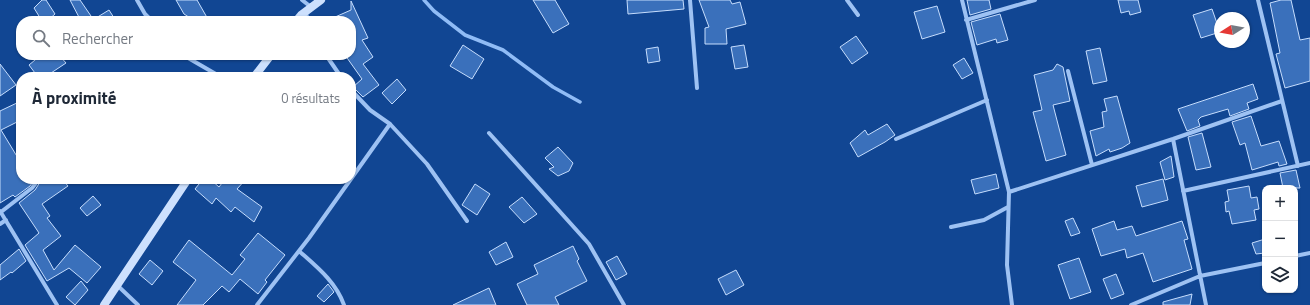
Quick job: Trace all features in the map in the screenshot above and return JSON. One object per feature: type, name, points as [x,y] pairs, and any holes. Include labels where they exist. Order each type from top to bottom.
[{"type":"street","points":[[137,0],[147,16]]},
{"type":"street","points":[[302,0],[308,10],[309,16]]},
{"type":"street","points":[[301,16],[321,0]]},
{"type":"street","points":[[690,0],[697,88]]},
{"type":"street","points":[[847,0],[858,15]]},
{"type":"street","points":[[962,0],[1009,192],[1007,265],[1012,305]]},
{"type":"street","points":[[966,20],[1035,0]]},
{"type":"street","points":[[1258,0],[1298,166]]},
{"type":"street","points":[[192,60],[212,72]]},
{"type":"street","points":[[258,72],[267,60]]},
{"type":"street","points":[[329,60],[338,72]]},
{"type":"street","points":[[1068,71],[1092,165]]},
{"type":"street","points":[[356,95],[370,110],[390,124],[427,164],[467,221]]},
{"type":"street","points":[[896,139],[987,100]]},
{"type":"street","points":[[1009,192],[1173,139],[1282,101]]},
{"type":"street","points":[[356,171],[390,124]]},
{"type":"street","points":[[489,133],[589,244],[624,305]]},
{"type":"street","points":[[1173,139],[1206,305]]},
{"type":"street","points":[[1183,191],[1310,163]]},
{"type":"street","points":[[34,184],[14,203],[0,211],[56,305]]},
{"type":"street","points":[[104,305],[185,184]]},
{"type":"street","points":[[257,305],[299,251],[347,184]]},
{"type":"street","points":[[951,227],[984,220],[1008,207]]},
{"type":"street","points":[[0,224],[6,220]]},
{"type":"street","points":[[299,251],[328,277],[341,294],[344,305]]},
{"type":"street","points":[[1298,255],[1310,253]]},
{"type":"street","points":[[1131,305],[1200,276],[1262,264]]},
{"type":"street","points":[[118,286],[138,305]]},
{"type":"building","points":[[42,0],[46,0],[55,14],[53,16],[39,16],[34,8]]},
{"type":"building","points":[[70,0],[80,0],[91,16],[78,16]]},
{"type":"building","points":[[176,0],[197,0],[206,16],[187,16],[184,14]]},
{"type":"building","points":[[533,0],[555,0],[569,24],[553,33]]},
{"type":"building","points":[[627,0],[683,0],[684,9],[628,14]]},
{"type":"building","points":[[699,0],[730,0],[732,4],[740,2],[746,24],[726,29],[727,44],[705,44],[705,28],[709,27]]},
{"type":"building","points":[[967,0],[989,0],[991,9],[970,15]]},
{"type":"building","points":[[1118,0],[1138,0],[1141,12],[1130,15],[1129,11],[1121,13]]},
{"type":"building","points":[[1281,0],[1291,0],[1300,40],[1310,38],[1310,81],[1285,88],[1276,54],[1280,53],[1270,3]]},
{"type":"building","points":[[351,1],[368,38],[362,40],[373,57],[363,64],[379,85],[363,97],[356,90],[356,84],[362,79],[349,60],[356,60],[356,16],[337,16],[351,10]]},
{"type":"building","points":[[937,6],[945,32],[922,39],[914,12]]},
{"type":"building","points":[[1212,9],[1214,15],[1214,34],[1201,38],[1193,15]]},
{"type":"building","points":[[109,10],[113,16],[99,16]]},
{"type":"building","points":[[1000,14],[1008,40],[997,43],[996,39],[977,45],[971,22]]},
{"type":"building","points":[[856,36],[868,53],[852,64],[840,47]]},
{"type":"building","points":[[463,45],[484,59],[472,79],[450,66]]},
{"type":"building","points":[[744,45],[748,67],[735,69],[731,47]]},
{"type":"building","points":[[658,47],[660,61],[648,63],[646,49]]},
{"type":"building","points":[[1100,48],[1107,81],[1093,84],[1086,51]]},
{"type":"building","points":[[964,58],[973,73],[962,79],[953,65]]},
{"type":"building","points":[[35,60],[63,60],[66,63],[52,72],[34,72],[29,65]]},
{"type":"building","points":[[0,64],[16,85],[0,96]]},
{"type":"building","points":[[1057,64],[1063,67],[1070,101],[1053,105],[1066,155],[1046,161],[1033,112],[1042,110],[1034,75],[1053,70]]},
{"type":"building","points":[[397,79],[406,90],[392,104],[382,93]]},
{"type":"building","points":[[1253,84],[1258,99],[1247,103],[1249,109],[1230,116],[1228,109],[1201,117],[1198,120],[1200,126],[1187,131],[1178,109]]},
{"type":"building","points":[[1117,96],[1130,143],[1122,148],[1110,152],[1109,149],[1096,156],[1090,131],[1104,127],[1102,112],[1107,111],[1104,99]]},
{"type":"building","points":[[16,103],[16,122],[1,130],[16,155],[16,184],[31,184],[15,197],[13,195],[0,203],[0,111]]},
{"type":"building","points":[[1251,116],[1261,146],[1279,141],[1287,164],[1279,166],[1278,162],[1252,170],[1245,143],[1240,145],[1232,122]]},
{"type":"building","points":[[887,124],[895,135],[858,157],[850,143],[865,130],[868,135]]},
{"type":"building","points":[[1202,133],[1211,167],[1196,170],[1188,137]]},
{"type":"building","points":[[558,147],[573,163],[569,171],[558,176],[549,169],[554,167],[545,158]]},
{"type":"building","points":[[1171,156],[1174,177],[1165,180],[1160,162]]},
{"type":"building","points":[[1296,170],[1300,188],[1298,188],[1298,185],[1282,185],[1280,173]]},
{"type":"building","points":[[996,174],[999,188],[975,194],[971,180]]},
{"type":"building","points":[[1163,179],[1168,200],[1142,207],[1136,186]]},
{"type":"building","points":[[39,184],[66,184],[68,186],[42,204],[50,216],[47,218],[61,236],[43,250],[54,270],[75,245],[101,267],[87,283],[69,268],[47,281],[25,245],[39,233],[19,203],[35,190]]},
{"type":"building","points":[[199,184],[216,184],[219,187],[221,184],[242,184],[237,189],[262,207],[254,222],[235,207],[231,212],[216,198],[212,204],[195,189]]},
{"type":"building","points":[[475,184],[490,194],[477,215],[462,205]]},
{"type":"building","points":[[1249,186],[1251,198],[1257,197],[1259,209],[1254,210],[1256,220],[1232,224],[1229,211],[1226,212],[1225,202],[1229,201],[1227,190]]},
{"type":"building","points":[[93,196],[101,205],[87,216],[80,208]]},
{"type":"building","points":[[522,197],[537,214],[524,223],[509,207]]},
{"type":"building","points":[[1073,218],[1080,233],[1071,236],[1065,221]]},
{"type":"building","points":[[1114,221],[1117,230],[1132,226],[1136,236],[1182,221],[1188,239],[1184,240],[1192,269],[1153,282],[1143,253],[1127,258],[1125,249],[1101,256],[1092,229]]},
{"type":"building","points":[[258,233],[285,255],[265,280],[267,282],[258,294],[240,279],[229,292],[222,286],[203,305],[177,305],[196,280],[173,262],[189,240],[232,275],[245,259],[240,255]]},
{"type":"building","points":[[1262,240],[1262,253],[1256,254],[1252,243]]},
{"type":"building","points":[[506,242],[513,257],[496,265],[489,252]]},
{"type":"building","points":[[573,246],[579,259],[577,261],[587,281],[555,297],[559,305],[527,305],[517,284],[538,274],[534,265]]},
{"type":"building","points":[[19,249],[26,261],[12,273],[11,272],[0,280],[0,265]]},
{"type":"building","points":[[617,256],[627,274],[616,280],[606,262]]},
{"type":"building","points":[[1079,258],[1091,292],[1070,299],[1058,265]]},
{"type":"building","points":[[150,260],[163,271],[152,285],[139,274]]},
{"type":"building","points":[[736,270],[744,285],[726,295],[718,279]]},
{"type":"building","points":[[1116,274],[1124,294],[1111,299],[1103,279]]},
{"type":"building","points":[[81,281],[88,290],[75,305],[66,297]]},
{"type":"building","points":[[328,284],[334,292],[324,302],[317,296]]},
{"type":"building","points":[[489,288],[496,305],[453,305]]},
{"type":"building","points":[[1192,294],[1190,305],[1163,305],[1163,302]]},
{"type":"waterway","points":[[424,0],[434,11],[465,35],[503,50],[553,87],[580,102]]}]
